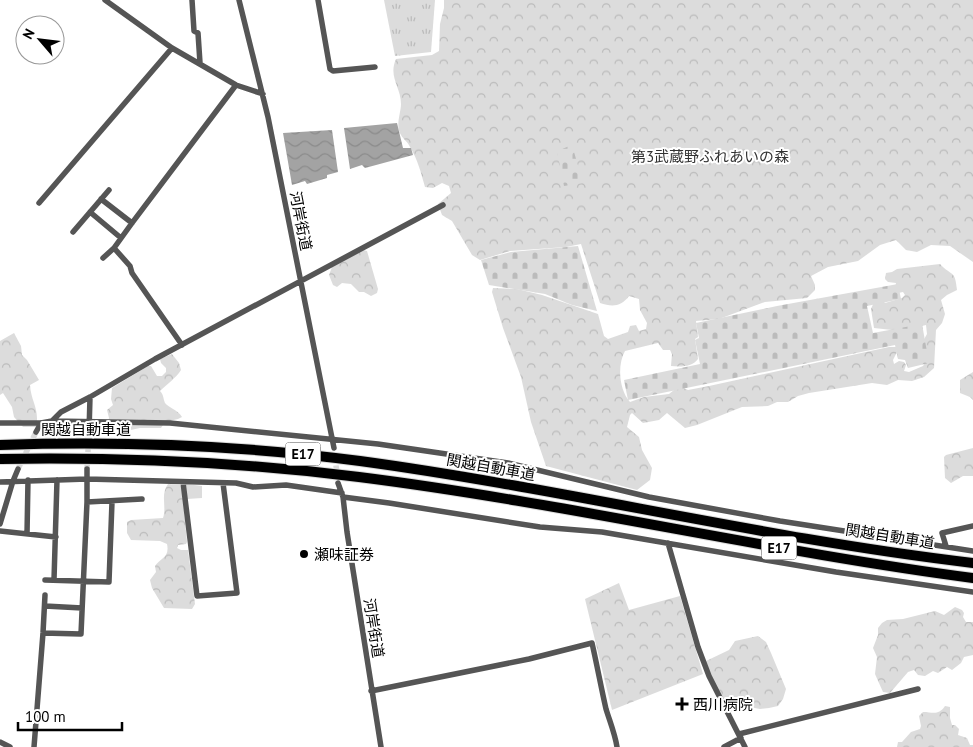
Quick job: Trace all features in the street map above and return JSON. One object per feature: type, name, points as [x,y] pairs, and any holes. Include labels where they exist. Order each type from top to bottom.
[{"type":"highway","name":"関越自動車道","points":[[0,445],[71,442],[241,448],[360,461],[509,485],[803,538],[973,563]]},
{"type":"highway","name":"関越自動車道","points":[[0,459],[160,460],[240,464],[358,476],[515,500],[891,567],[973,578]]},
{"type":"street","points":[[105,0],[172,48],[236,85],[263,94]]},
{"type":"street","points":[[192,0],[194,31],[198,33],[200,64]]},
{"type":"street","name":"河岸街道","points":[[239,0],[263,94],[334,448]]},
{"type":"street","points":[[318,0],[330,69],[333,71],[375,67]]},
{"type":"street","points":[[38,203],[172,48]]},
{"type":"street","points":[[103,258],[114,248],[236,85]]},
{"type":"street","points":[[73,232],[109,190]]},
{"type":"street","points":[[101,199],[132,223]]},
{"type":"street","points":[[52,421],[61,412],[182,345],[443,205]]},
{"type":"street","points":[[90,212],[121,238]]},
{"type":"street","points":[[114,248],[130,266],[132,273],[182,345]]},
{"type":"street","points":[[89,432],[90,397]]},
{"type":"street","points":[[0,423],[41,423],[52,421],[170,424],[333,438],[508,464],[649,497],[789,523],[973,550]]},
{"type":"street","points":[[36,432],[41,423]]},
{"type":"street","points":[[0,524],[18,469]]},
{"type":"street","points":[[44,633],[80,634],[84,582],[87,469]]},
{"type":"street","points":[[0,482],[87,479],[236,483],[252,487],[286,485],[540,527],[602,532],[836,572],[973,592]]},
{"type":"street","points":[[26,534],[28,480]]},
{"type":"street","points":[[54,580],[57,480]]},
{"type":"street","points":[[183,482],[197,596],[236,593],[223,483]]},
{"type":"street","name":"河岸街道","points":[[338,483],[342,495],[381,747]]},
{"type":"street","points":[[87,502],[142,499]]},
{"type":"street","points":[[45,580],[109,582],[112,502]]},
{"type":"street","points":[[946,546],[942,533],[973,526]]},
{"type":"street","points":[[0,531],[56,537]]},
{"type":"street","points":[[668,543],[698,646],[709,676],[745,747]]},
{"type":"street","points":[[34,747],[44,633],[45,595]]},
{"type":"street","points":[[45,606],[82,608]]},
{"type":"street","points":[[371,691],[529,659],[592,642],[600,685],[615,734],[617,747]]},
{"type":"street","points":[[724,747],[740,736],[918,690]]},
{"type":"street","points":[[0,742],[10,747]]},
{"type":"green space","points":[[384,0],[435,0],[431,52],[395,56]]},
{"type":"green space","name":"第3武蔵野ふれあいの森","points":[[444,0],[973,0],[973,262],[950,246],[931,245],[917,252],[906,250],[896,240],[880,245],[858,261],[828,267],[811,276],[815,290],[807,298],[765,302],[719,319],[696,321],[698,337],[695,339],[698,359],[693,364],[671,366],[672,354],[670,350],[663,350],[658,343],[625,351],[622,357],[620,377],[623,391],[630,402],[644,397],[669,394],[679,386],[688,390],[889,347],[896,347],[897,352],[893,360],[894,364],[899,361],[904,362],[906,365],[904,371],[909,372],[923,366],[927,360],[922,343],[927,334],[926,325],[901,331],[874,328],[871,309],[874,302],[881,300],[885,303],[902,298],[905,295],[903,292],[898,293],[895,289],[896,283],[888,282],[885,279],[886,273],[897,269],[940,264],[954,276],[957,290],[941,300],[945,314],[942,323],[936,330],[934,368],[924,377],[912,381],[898,380],[887,385],[872,383],[809,393],[798,396],[788,402],[777,402],[768,406],[742,407],[685,428],[667,413],[659,420],[643,423],[632,413],[627,427],[639,437],[642,450],[652,468],[650,480],[637,490],[546,466],[531,422],[521,377],[492,292],[493,288],[517,289],[542,295],[598,314],[604,336],[608,339],[628,332],[630,326],[636,325],[639,331],[646,329],[647,323],[640,310],[639,299],[629,296],[626,300],[616,305],[600,303],[581,244],[566,247],[510,251],[480,260],[472,255],[452,221],[442,215],[438,204],[451,193],[449,186],[442,183],[433,188],[425,187],[415,157],[399,131],[400,98],[393,71],[396,59],[432,55],[439,51],[440,24]]},
{"type":"green space","points":[[572,145],[583,183],[564,186],[557,151]]},
{"type":"green space","points":[[578,246],[597,311],[572,305],[545,294],[489,285],[481,260],[511,252]]},
{"type":"green space","points":[[363,250],[367,251],[378,289],[377,293],[371,296],[364,292],[359,292],[351,284],[342,283],[337,287],[333,285],[329,275],[332,267]]},
{"type":"green space","points":[[898,284],[901,299],[867,306],[873,333],[922,324],[929,363],[908,368],[905,360],[898,359],[895,345],[628,400],[624,380],[700,364],[695,340],[699,338],[696,323]]},
{"type":"green space","points":[[14,333],[21,346],[22,355],[39,380],[30,385],[37,415],[36,427],[23,427],[14,417],[12,407],[3,393],[0,395],[0,341]]},
{"type":"green space","points":[[172,354],[179,363],[181,370],[160,391],[165,403],[182,417],[165,422],[161,428],[106,431],[109,418],[107,410],[113,405],[111,399],[112,388],[148,366],[151,366],[157,376],[162,376],[166,372],[166,368],[160,359]]},
{"type":"green space","points":[[973,372],[973,400],[960,393],[960,380]]},
{"type":"green space","points":[[973,448],[973,476],[963,476],[951,483],[945,478],[944,457]]},
{"type":"green space","points":[[168,484],[180,485],[182,488],[187,542],[186,544],[178,545],[177,548],[188,550],[195,604],[192,609],[164,608],[152,588],[150,580],[156,572],[155,566],[166,555],[167,544],[160,541],[131,540],[127,533],[127,522],[131,520],[163,518],[164,492]]},
{"type":"green space","points":[[186,484],[202,486],[202,498],[187,499]]},
{"type":"green space","points":[[619,583],[629,610],[680,596],[703,674],[612,710],[585,599]]},
{"type":"green space","points":[[955,607],[962,610],[966,622],[973,622],[973,655],[964,657],[961,663],[952,670],[947,667],[938,673],[933,671],[925,676],[918,675],[914,670],[908,672],[890,693],[883,692],[875,674],[877,657],[873,648],[878,635],[878,628],[882,623],[887,620],[903,619],[935,611],[944,615]]},
{"type":"green space","points":[[758,636],[766,642],[786,689],[783,699],[778,706],[760,709],[745,706],[730,712],[710,674],[706,661],[729,650],[735,641]]},
{"type":"green space","points":[[945,706],[950,707],[952,725],[959,729],[958,735],[967,738],[973,747],[897,747],[898,742],[902,742],[911,732],[920,729],[919,716],[923,712],[938,712]]},
{"type":"water","points":[[397,123],[403,148],[411,148],[413,155],[365,168],[362,165],[350,169],[344,128]]},
{"type":"water","points":[[332,130],[338,172],[327,175],[327,178],[307,184],[305,181],[292,185],[283,133]]},
{"type":"tunnel","points":[[18,469],[36,432]]},
{"type":"tunnel","points":[[87,469],[89,432]]},
{"type":"tunnel","points":[[335,457],[338,483]]},
{"type":"place","name":"瀬味証券","points":[[304,554]]},
{"type":"place","name":"西川病院","points":[[682,704]]}]
